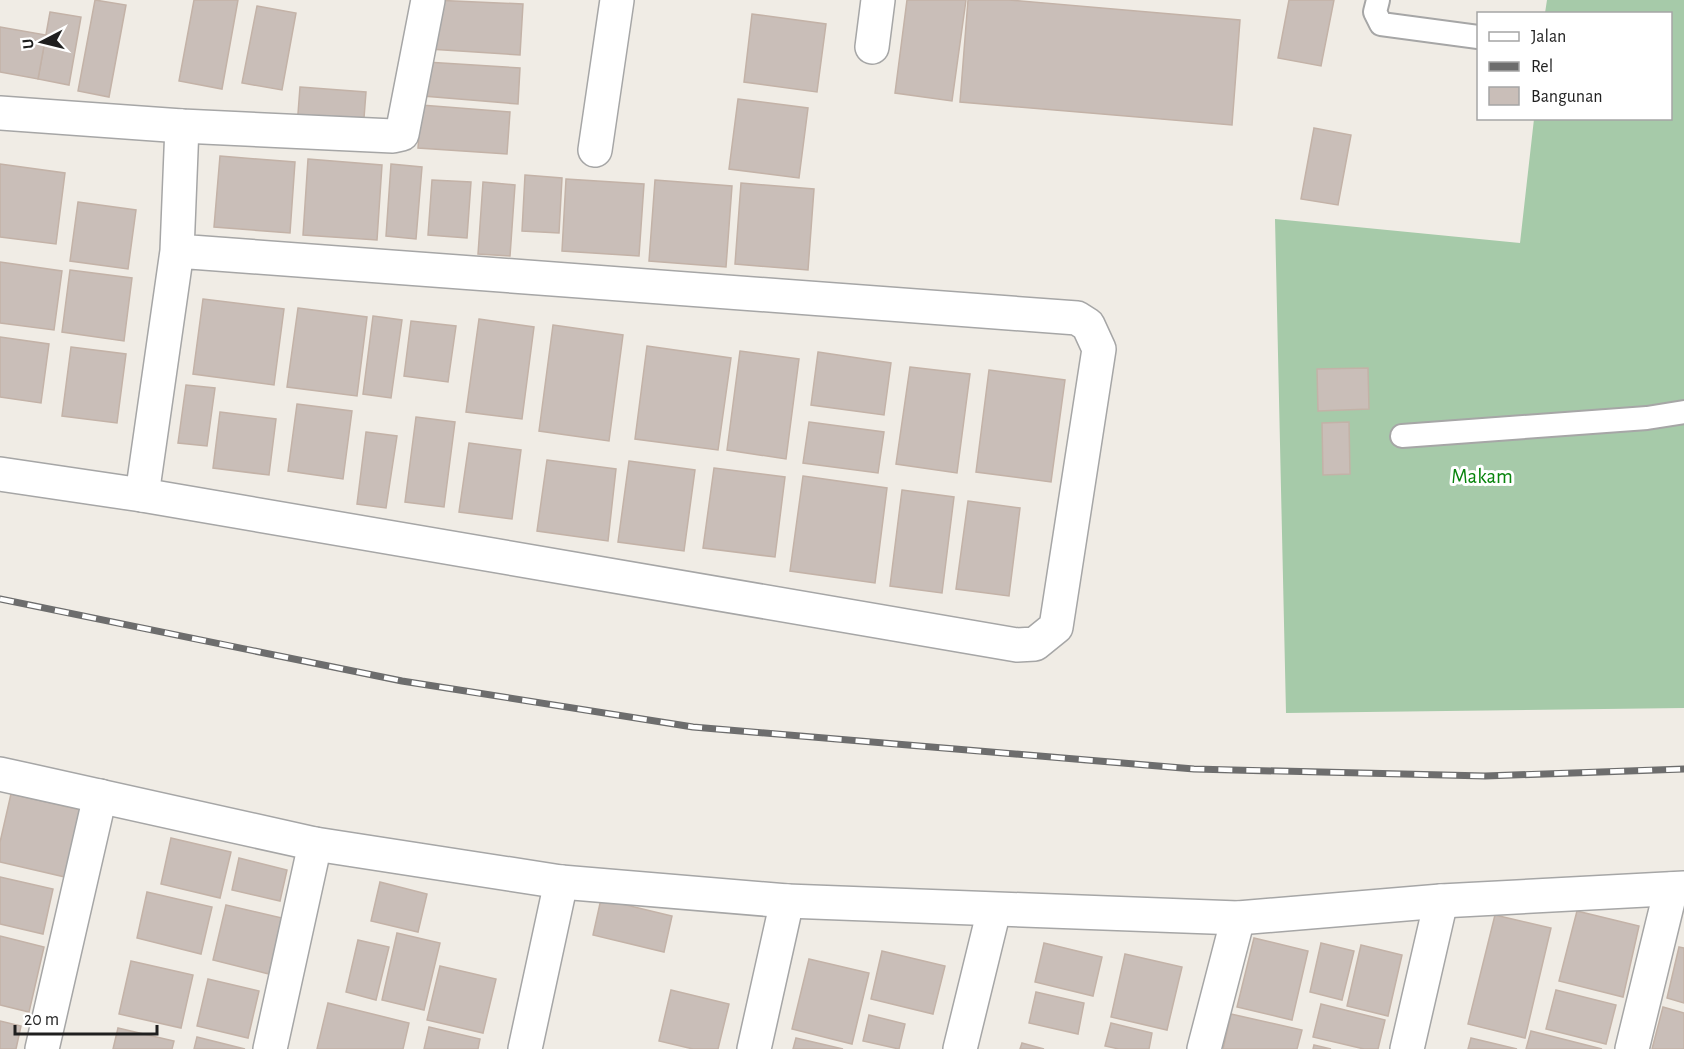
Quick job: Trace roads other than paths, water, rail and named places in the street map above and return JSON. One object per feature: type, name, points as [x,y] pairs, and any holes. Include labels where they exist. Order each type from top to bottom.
[{"type":"street","points":[[0,113],[182,126],[393,136],[402,134],[428,0]]},
{"type":"street","points":[[595,150],[617,0]]},
{"type":"street","points":[[872,46],[878,0]]},
{"type":"street","points":[[142,495],[177,251],[182,126]]},
{"type":"street","points":[[0,474],[142,495],[1017,645],[1035,644],[1056,627],[1099,349],[1088,325],[1077,318],[177,251]]},
{"type":"street","points":[[0,774],[315,844],[561,882],[787,901],[1238,918],[1441,901],[1677,888],[1632,1049]]},
{"type":"street","points":[[42,1049],[100,796]]},
{"type":"street","points":[[270,1049],[315,844]]},
{"type":"street","points":[[525,1049],[561,882]]},
{"type":"street","points":[[754,1049],[787,901]]},
{"type":"street","points":[[1407,1049],[1441,901]]},
{"type":"street","points":[[960,1049],[994,910]]},
{"type":"street","points":[[1204,1049],[1238,918]]},
{"type":"lane","points":[[1378,0],[1375,12],[1382,24],[1477,37]]},
{"type":"lane","points":[[1402,436],[1647,418],[1684,411]]},
{"type":"railway","points":[[0,599],[402,681],[693,727],[1194,769],[1485,776],[1684,769]]},
{"type":"park label","name":"Makam","points":[[1482,476]]}]
